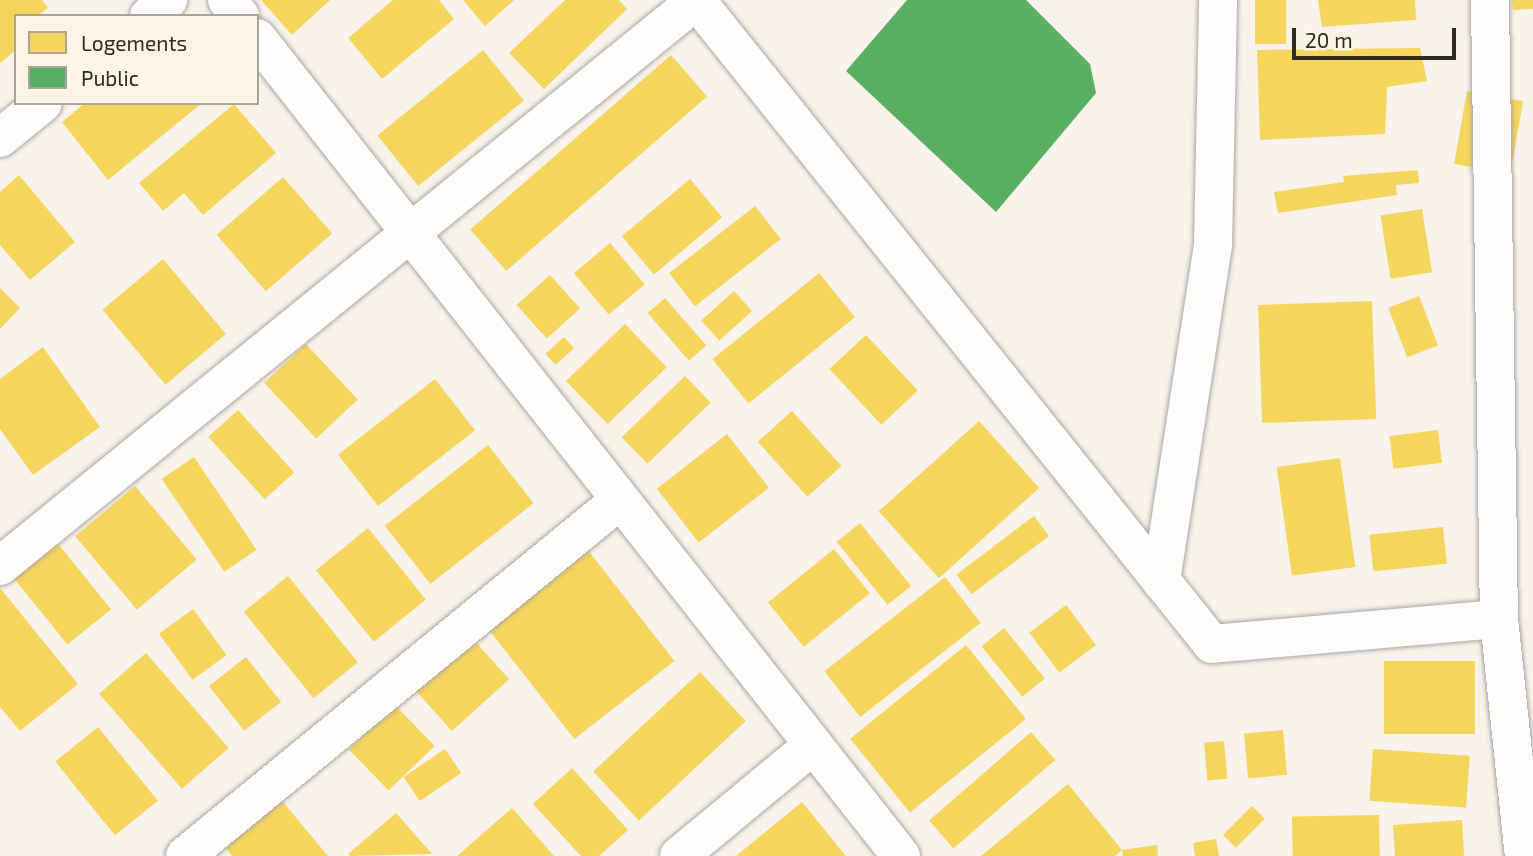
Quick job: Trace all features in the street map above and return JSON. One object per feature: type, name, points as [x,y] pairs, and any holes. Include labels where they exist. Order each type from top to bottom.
[{"type":"street","points":[[151,14],[168,0]]},
{"type":"street","points":[[227,0],[238,14]]},
{"type":"street","points":[[0,566],[696,0],[1212,644],[1499,619]]},
{"type":"street","points":[[1161,580],[1213,243],[1218,0]]},
{"type":"street","points":[[1490,0],[1499,619],[1524,856]]},
{"type":"street","points":[[259,41],[901,856]]},
{"type":"street","points":[[0,138],[41,105]]},
{"type":"street","points":[[184,856],[620,499]]},
{"type":"street","points":[[679,856],[813,745]]},
{"type":"building: Logements","points":[[0,0],[42,0],[48,8],[40,14],[14,14],[14,52],[0,63]]},
{"type":"building: Logements","points":[[261,0],[330,0],[292,35]]},
{"type":"building: Logements","points":[[393,0],[439,0],[454,19],[382,79],[348,38]]},
{"type":"building: Logements","points":[[463,0],[514,0],[485,26]]},
{"type":"building: Logements","points":[[565,0],[619,0],[627,9],[544,89],[509,53]]},
{"type":"building: Logements","points":[[1255,0],[1286,0],[1286,44],[1255,44]]},
{"type":"building: Logements","points":[[1318,0],[1415,0],[1416,20],[1322,27]]},
{"type":"building: Logements","points":[[1512,0],[1533,0],[1533,9],[1513,10]]},
{"type":"building: Logements","points":[[1420,48],[1427,81],[1387,87],[1385,134],[1260,140],[1257,50]]},
{"type":"building: Logements","points":[[483,50],[524,101],[418,186],[377,136]]},
{"type":"building: Logements","points":[[671,55],[707,97],[506,271],[470,230]]},
{"type":"building: Logements","points":[[1467,91],[1523,101],[1510,174],[1454,164]]},
{"type":"building: Logements","points":[[83,105],[200,105],[108,180],[62,122]]},
{"type":"building: Logements","points":[[233,105],[276,153],[203,215],[184,193],[163,211],[139,183]]},
{"type":"building: Logements","points":[[1418,170],[1419,183],[1396,185],[1397,195],[1278,213],[1274,192],[1344,182],[1343,176]]},
{"type":"building: Logements","points":[[19,175],[75,242],[30,280],[0,245],[0,192]]},
{"type":"building: Logements","points":[[283,177],[332,234],[266,291],[217,235]]},
{"type":"building: Logements","points":[[690,179],[722,217],[654,275],[622,236]]},
{"type":"building: Logements","points":[[755,206],[781,239],[695,306],[669,273]]},
{"type":"building: Logements","points":[[1422,209],[1432,272],[1391,279],[1381,216]]},
{"type":"building: Logements","points":[[610,243],[645,284],[609,315],[574,273]]},
{"type":"building: Logements","points":[[163,259],[226,334],[165,385],[102,310]]},
{"type":"building: Logements","points":[[819,273],[855,317],[748,404],[713,359]]},
{"type":"building: Logements","points":[[550,275],[580,308],[547,339],[517,305]]},
{"type":"building: Logements","points":[[0,288],[20,308],[0,329]]},
{"type":"building: Logements","points":[[734,291],[752,311],[719,341],[701,320]]},
{"type":"building: Logements","points":[[1419,296],[1438,345],[1407,357],[1388,308]]},
{"type":"building: Logements","points":[[665,298],[706,346],[689,361],[648,313]]},
{"type":"building: Logements","points":[[1372,301],[1376,419],[1262,423],[1258,305]]},
{"type":"building: Logements","points":[[625,324],[667,367],[608,424],[566,381]]},
{"type":"building: Logements","points":[[866,335],[918,391],[881,425],[829,369]]},
{"type":"building: Logements","points":[[564,337],[574,348],[555,365],[545,354]]},
{"type":"building: Logements","points":[[306,344],[358,400],[316,438],[264,383]]},
{"type":"building: Logements","points":[[43,347],[100,427],[33,475],[0,429],[0,379]]},
{"type":"building: Logements","points":[[685,376],[711,403],[647,464],[622,437]]},
{"type":"building: Logements","points":[[435,379],[475,430],[378,506],[338,455]]},
{"type":"building: Logements","points":[[238,410],[294,472],[264,499],[208,437]]},
{"type":"building: Logements","points":[[792,411],[842,466],[807,497],[758,442]]},
{"type":"building: Logements","points":[[979,421],[1039,488],[939,578],[879,511]]},
{"type":"building: Logements","points":[[1438,430],[1442,463],[1393,469],[1389,436]]},
{"type":"building: Logements","points":[[727,434],[769,488],[699,542],[657,489]]},
{"type":"building: Logements","points":[[488,445],[534,503],[430,584],[385,526]]},
{"type":"building: Logements","points":[[194,457],[257,550],[224,572],[162,479]]},
{"type":"building: Logements","points":[[1340,458],[1355,567],[1292,576],[1277,467]]},
{"type":"building: Logements","points":[[135,486],[197,560],[137,610],[75,536]]},
{"type":"building: Logements","points":[[1034,516],[1049,536],[972,594],[957,574]]},
{"type":"building: Logements","points":[[860,523],[911,586],[888,605],[837,542]]},
{"type":"building: Logements","points":[[1443,527],[1447,564],[1373,572],[1369,535]]},
{"type":"building: Logements","points":[[368,528],[426,599],[374,642],[316,570]]},
{"type":"building: Logements","points":[[55,540],[111,609],[67,644],[11,575]]},
{"type":"building: Logements","points":[[587,549],[674,661],[574,739],[487,627]]},
{"type":"building: Logements","points":[[834,549],[870,593],[804,647],[768,602]]},
{"type":"building: Logements","points":[[288,576],[358,662],[314,698],[244,612]]},
{"type":"building: Logements","points":[[945,577],[981,623],[860,717],[824,671]]},
{"type":"building: Logements","points":[[0,588],[78,684],[20,731],[0,707]]},
{"type":"building: Logements","points":[[1066,605],[1096,645],[1059,673],[1029,633]]},
{"type":"building: Logements","points":[[193,609],[227,655],[193,680],[159,634]]},
{"type":"building: Logements","points":[[1004,628],[1045,679],[1022,697],[981,646]]},
{"type":"building: Logements","points":[[471,637],[509,679],[452,731],[414,689]]},
{"type":"building: Logements","points":[[966,645],[1026,719],[910,813],[850,739]]},
{"type":"building: Logements","points":[[146,653],[229,748],[182,789],[99,694]]},
{"type":"building: Logements","points":[[246,657],[281,702],[244,731],[209,686]]},
{"type":"building: Logements","points":[[1384,661],[1475,661],[1475,734],[1384,734]]},
{"type":"building: Logements","points":[[700,672],[746,721],[639,821],[593,772]]},
{"type":"building: Logements","points":[[395,705],[435,746],[389,790],[349,749]]},
{"type":"building: Logements","points":[[98,727],[158,801],[115,835],[55,762]]},
{"type":"building: Logements","points":[[1283,730],[1287,775],[1248,778],[1244,733]]},
{"type":"building: Logements","points":[[1031,732],[1055,760],[953,848],[929,821]]},
{"type":"building: Logements","points":[[1224,741],[1227,779],[1207,781],[1204,743]]},
{"type":"building: Logements","points":[[445,749],[461,773],[420,801],[404,777]]},
{"type":"building: Logements","points":[[1373,749],[1470,756],[1466,808],[1369,801]]},
{"type":"building: Logements","points":[[572,768],[628,830],[599,856],[581,856],[533,804]]},
{"type":"building: Logements","points":[[1068,784],[1122,850],[1115,856],[981,856]]},
{"type":"building: Logements","points":[[278,796],[328,856],[232,856],[222,843]]},
{"type":"building: Logements","points":[[802,802],[846,856],[736,856]]},
{"type":"building: Logements","points":[[1252,806],[1265,819],[1236,848],[1223,835]]},
{"type":"building: Logements","points":[[512,808],[554,856],[457,856]]},
{"type":"building: Logements","points":[[396,813],[432,854],[348,854]]},
{"type":"building: Logements","points":[[1379,815],[1380,856],[1293,856],[1292,817]]},
{"type":"building: Logements","points":[[1462,820],[1464,856],[1395,856],[1393,825]]},
{"type":"building: Logements","points":[[1216,839],[1219,856],[1195,856],[1193,843]]},
{"type":"building: Logements","points":[[1157,845],[1158,856],[1123,856],[1122,850]]},
{"type":"building: Public","points":[[907,0],[1026,0],[1090,64],[1096,93],[996,212],[846,71]]}]
